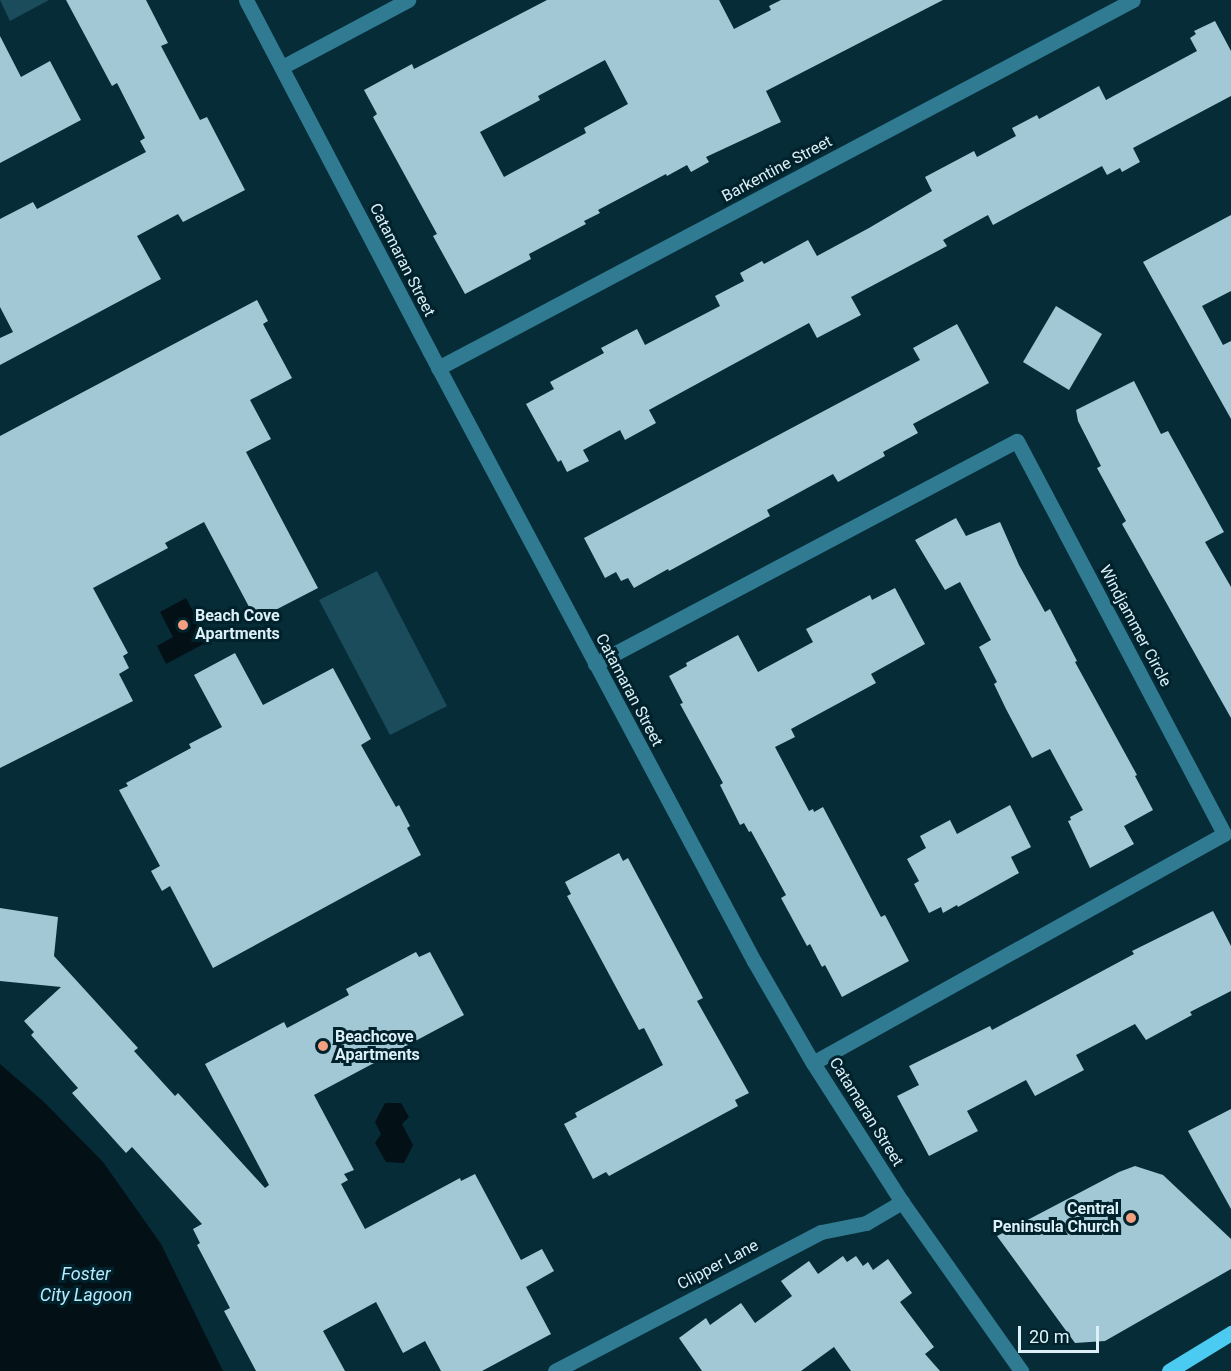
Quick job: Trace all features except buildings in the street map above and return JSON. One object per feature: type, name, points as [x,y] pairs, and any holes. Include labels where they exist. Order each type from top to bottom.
[{"type":"main road","points":[[1169,1371],[1231,1333]]},
{"type":"street","name":"Catamaran Street","points":[[246,0],[438,368],[754,962],[813,1063],[902,1202],[1021,1371]]},
{"type":"street","points":[[282,67],[408,0]]},
{"type":"street","name":"Barkentine Street","points":[[438,368],[1133,0]]},
{"type":"street","name":"Windjammer Circle","points":[[595,664],[1017,441],[1224,834],[813,1063]]},
{"type":"street","name":"Clipper Lane","points":[[555,1371],[821,1232],[866,1223],[902,1202]]},
{"type":"shaded area","points":[[0,0],[49,0],[10,21]]},
{"type":"shaded area","points":[[377,571],[447,706],[390,735],[319,600]]},
{"type":"water","name":"Beach Cove Apartments","points":[[186,598],[209,641],[166,664],[157,646],[173,637],[160,612]]},
{"type":"water","name":"Foster City Lagoon","points":[[0,1064],[44,1102],[103,1162],[161,1244],[223,1371],[0,1371]]},
{"type":"water","points":[[385,1103],[401,1103],[409,1117],[402,1124],[413,1145],[404,1163],[386,1162],[375,1143],[381,1134],[375,1122]]},
{"type":"place","name":"Beach Cove Apartments","points":[[183,625]]},
{"type":"place","name":"Beachcove Apartments","points":[[323,1046]]},
{"type":"place","name":"Central Peninsula Church","points":[[1131,1218]]}]
